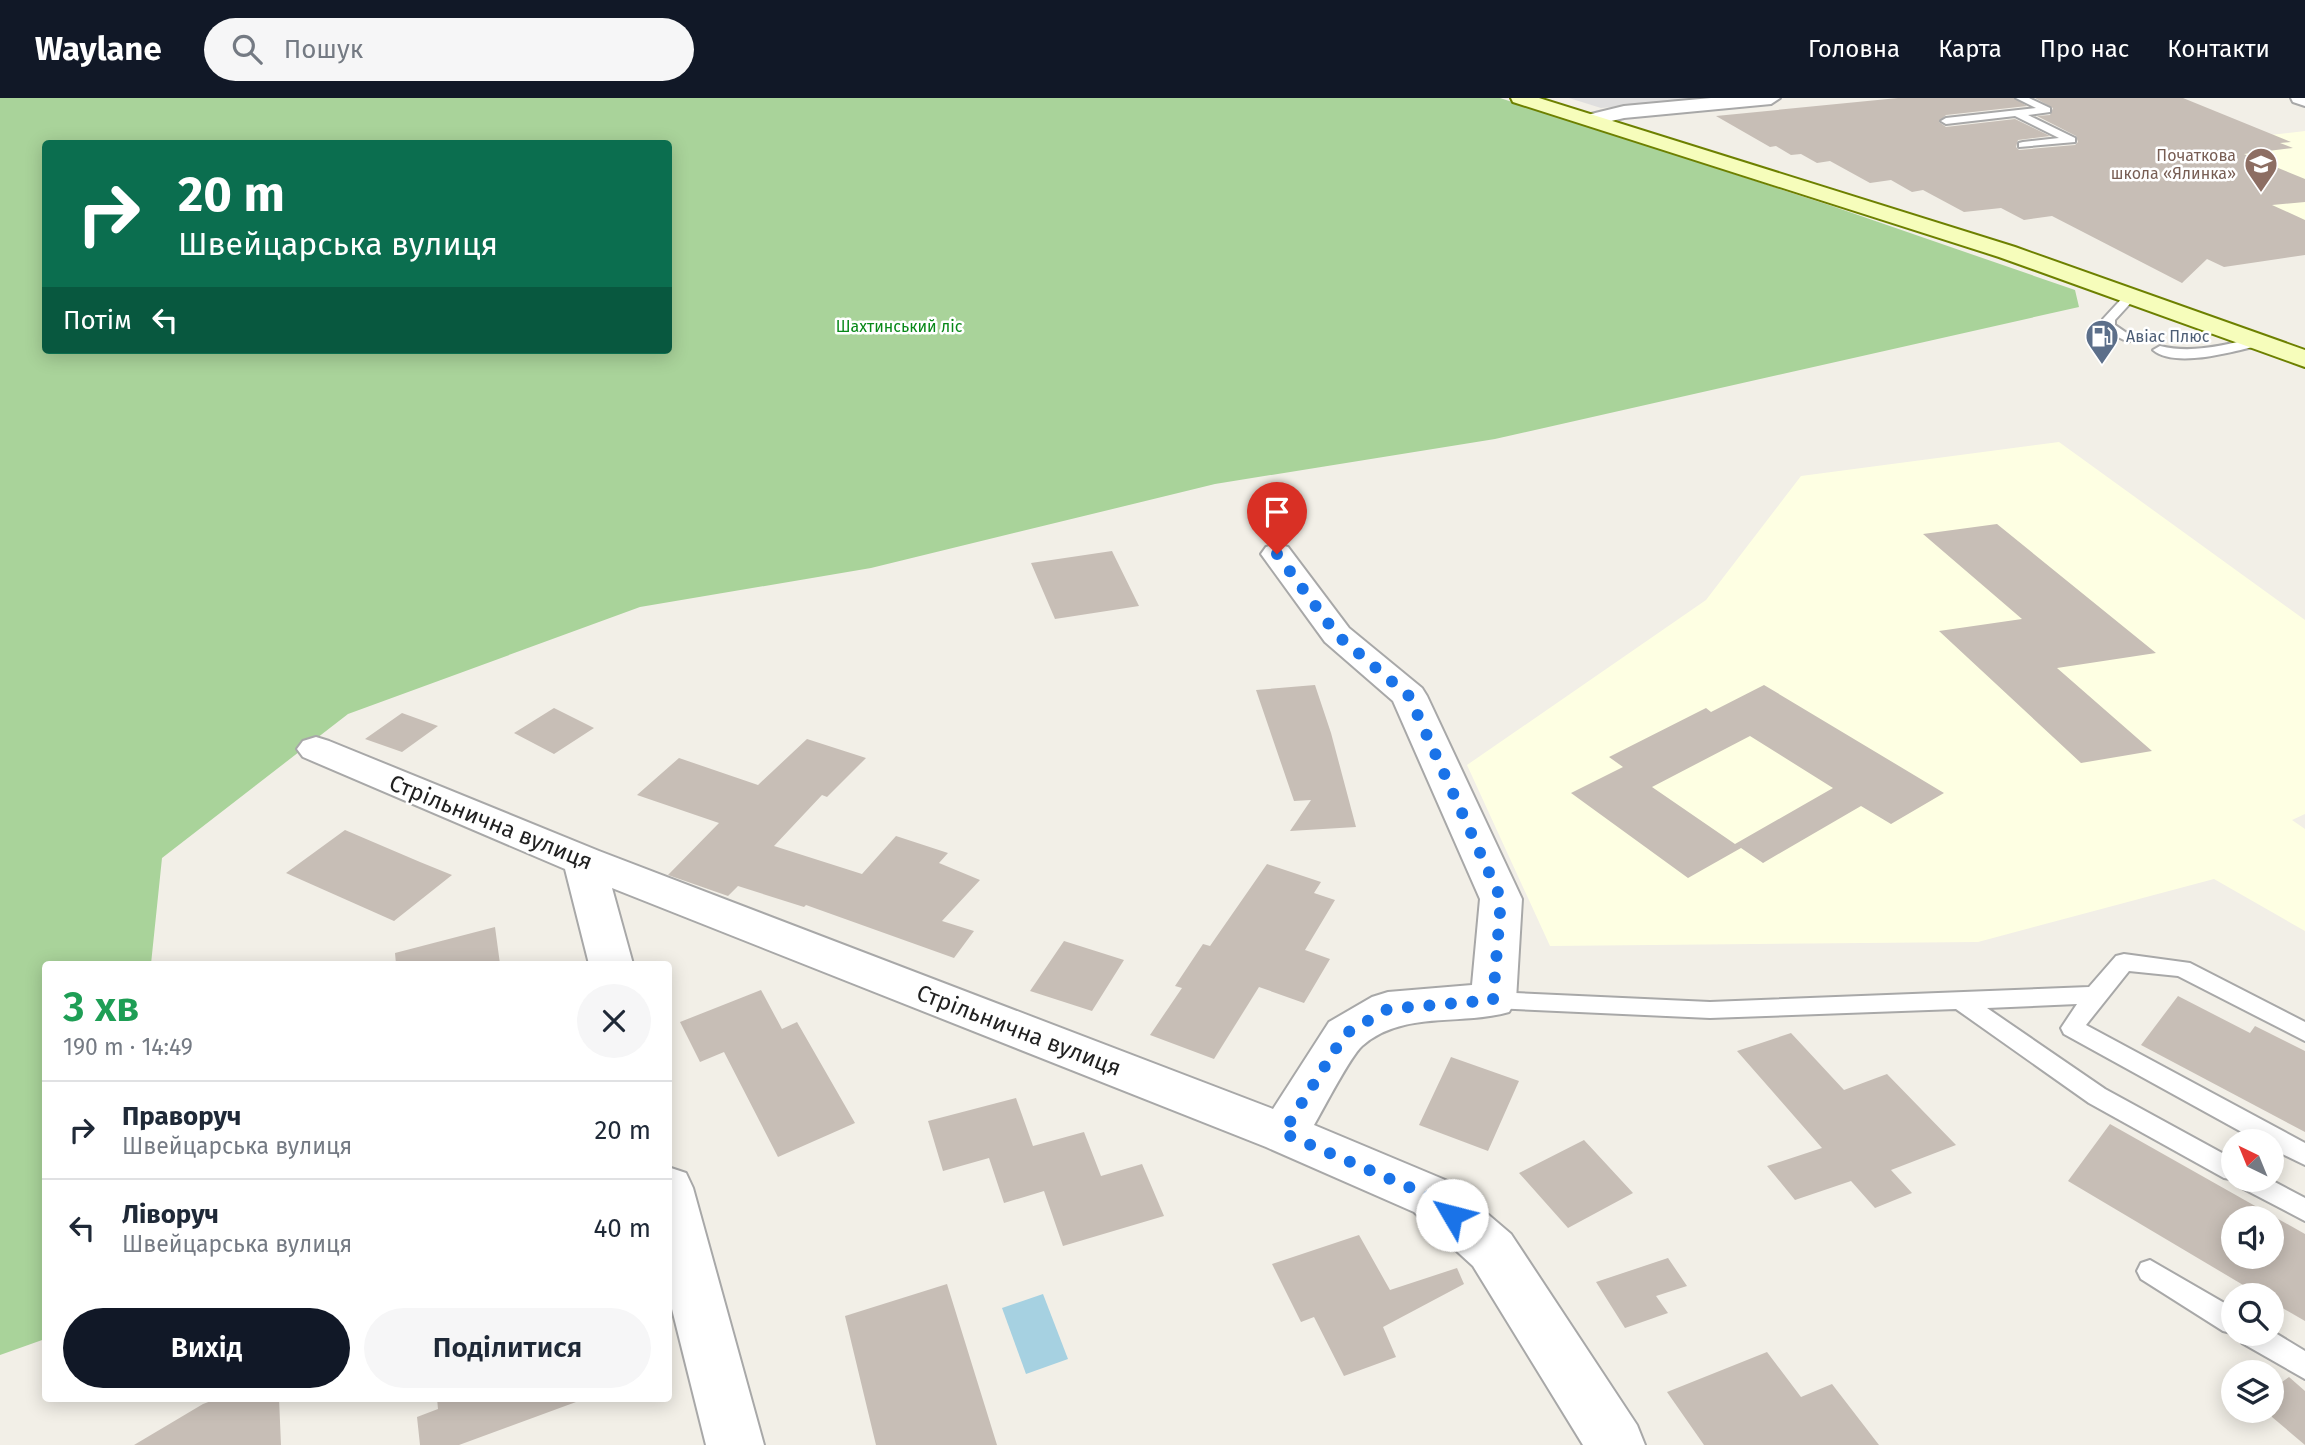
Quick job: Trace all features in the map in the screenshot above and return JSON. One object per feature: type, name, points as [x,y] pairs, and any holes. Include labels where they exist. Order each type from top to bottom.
[{"type":"street","points":[[1520,98],[2007,252],[2305,359]]},
{"type":"street","points":[[1590,120],[1624,111],[1771,98]]},
{"type":"street","points":[[1277,554],[1337,635],[1409,696],[1501,899],[1493,1000],[1388,1009],[1345,1034],[1283,1133]]},
{"type":"street","name":"Стрільнична вулиця","points":[[316,749],[584,861],[1283,1133],[1432,1197],[1492,1250],[1616,1445]]},
{"type":"street","points":[[584,861],[610,961]]},
{"type":"street","points":[[672,1203],[735,1445]]},
{"type":"lane","points":[[1946,121],[2047,110],[2021,98]]},
{"type":"lane","points":[[2016,113],[2071,140],[2023,145]]},
{"type":"lane","points":[[2129,338],[2109,327],[2109,319],[2131,296]]},
{"type":"lane","points":[[2160,350],[2176,355],[2196,356],[2256,342]]},
{"type":"lane","points":[[2305,1032],[2182,969],[2124,962],[2095,995],[2072,1028],[2305,1155]]},
{"type":"lane","points":[[1493,1000],[1710,1010],[2095,995]]},
{"type":"lane","points":[[1960,1000],[2097,1096],[2221,1164]]},
{"type":"lane","points":[[2271,1192],[2305,1210]]},
{"type":"lane","points":[[2150,1271],[2221,1315]]},
{"type":"lane","points":[[2272,1346],[2305,1366]]},
{"type":"shaded area","points":[[1569,98],[1718,98],[1601,108]]},
{"type":"shaded area","name":"Початкова школа «Ялинка»","points":[[2305,131],[2305,241],[2119,152]]},
{"type":"shaded area","points":[[2059,442],[2305,620],[2305,814],[2292,820],[2305,829],[2305,931],[2214,879],[1978,942],[1550,946],[1467,765],[1706,600],[1801,476]]},
{"type":"green space","name":"Шахтинський ліс","points":[[0,98],[1500,98],[1832,206],[2075,290],[2079,307],[1495,439],[1215,484],[871,568],[640,607],[348,714],[162,858],[151,961],[42,961],[42,1340],[0,1355]]},
{"type":"water","points":[[1043,1294],[1068,1359],[1026,1374],[1002,1308]]},
{"type":"building","points":[[1898,98],[2014,98],[2027,106],[1946,115],[1939,122],[1946,127],[2015,119],[2050,136],[2018,140],[2016,147],[2019,150],[2075,145],[2078,142],[2076,136],[2037,116],[2050,115],[2053,108],[2035,98],[2183,98],[2291,142],[2280,143],[2293,148],[2244,154],[2305,179],[2305,202],[2272,205],[2305,220],[2305,255],[2224,267],[2207,259],[2182,283],[2052,216],[2024,220],[2001,208],[1964,212],[1923,190],[1912,192],[1891,180],[1870,183],[1830,161],[1817,163],[1801,154],[1791,155],[1776,146],[1770,147],[1716,116]]},
{"type":"building","points":[[1997,524],[2156,653],[2057,668],[2152,751],[2081,763],[1939,631],[2022,619],[1923,534]]},
{"type":"building","points":[[1112,551],[1139,606],[1055,619],[1031,563]]},
{"type":"building","points":[[1315,685],[1356,827],[1290,831],[1311,800],[1294,801],[1256,690]]},
{"type":"building","points":[[1764,685],[1944,793],[1891,824],[1861,806],[1763,863],[1741,848],[1688,878],[1571,793],[1623,767],[1609,757],[1706,708],[1711,712]],"holes":[[[1750,736],[1833,788],[1735,844],[1652,787]]]},
{"type":"building","points":[[554,708],[594,728],[554,754],[514,733]]},
{"type":"building","points":[[402,713],[438,726],[402,752],[365,739]]},
{"type":"building","points":[[807,739],[866,758],[827,797],[822,795],[774,846],[862,874],[896,836],[948,853],[939,863],[980,880],[942,921],[974,931],[954,958],[806,905],[804,907],[738,886],[728,896],[668,875],[719,823],[637,795],[679,758],[758,785]]},
{"type":"building","points":[[345,830],[452,875],[394,921],[286,873]]},
{"type":"building","points":[[1267,864],[1321,882],[1314,893],[1335,900],[1305,950],[1330,959],[1304,1003],[1259,987],[1214,1059],[1150,1035],[1182,988],[1175,986],[1203,944],[1210,946]]},
{"type":"building","points":[[495,927],[500,961],[396,961],[395,953]]},
{"type":"building","points":[[1064,941],[1124,960],[1092,1011],[1030,991]]},
{"type":"building","points":[[761,990],[782,1029],[797,1022],[855,1123],[778,1157],[724,1052],[700,1062],[680,1022]]},
{"type":"building","points":[[2178,996],[2250,1033],[2255,1026],[2305,1051],[2305,1132],[2141,1045]]},
{"type":"building","points":[[1791,1033],[1844,1090],[1887,1074],[1956,1145],[1891,1170],[1912,1193],[1875,1208],[1851,1181],[1795,1200],[1767,1166],[1822,1148],[1737,1051]]},
{"type":"building","points":[[1451,1057],[1519,1081],[1488,1151],[1419,1125]]},
{"type":"building","points":[[1016,1098],[1033,1146],[1084,1132],[1101,1176],[1142,1164],[1164,1216],[1063,1246],[1044,1191],[1004,1203],[989,1158],[943,1171],[928,1121]]},
{"type":"building","points":[[2110,1124],[2221,1187],[2221,1192],[2231,1192],[2255,1206],[2221,1206],[2221,1269],[2284,1269],[2284,1222],[2305,1234],[2305,1321],[2284,1309],[2284,1283],[2240,1283],[2068,1181]]},
{"type":"building","points":[[1584,1140],[1633,1193],[1568,1228],[1519,1173]]},
{"type":"building","points":[[1359,1235],[1390,1290],[1457,1268],[1464,1284],[1383,1327],[1396,1357],[1344,1376],[1314,1317],[1301,1322],[1272,1264]]},
{"type":"building","points":[[1668,1258],[1687,1286],[1656,1296],[1668,1313],[1625,1328],[1596,1282]]},
{"type":"building","points":[[947,1284],[997,1445],[876,1445],[845,1316]]},
{"type":"building","points":[[1767,1352],[1801,1397],[1832,1384],[1879,1445],[1704,1445],[1667,1392]]},
{"type":"building","points":[[2289,1377],[2305,1391],[2305,1445],[2279,1423],[2284,1423],[2284,1381]]},
{"type":"building","points":[[279,1402],[281,1445],[134,1445],[203,1404]]},
{"type":"building","points":[[437,1402],[576,1402],[459,1445],[420,1445],[417,1417],[438,1409]]},
{"type":"place","name":"Початкова школа «Ялинка»","points":[[2261,194]]},
{"type":"place","name":"Авіас Плюс","points":[[2102,366]]},
{"type":"route","points":[[1277,554],[1337,635],[1409,696],[1501,899],[1493,1000],[1388,1009],[1345,1034],[1283,1133],[1432,1197],[1452,1215]]}]
